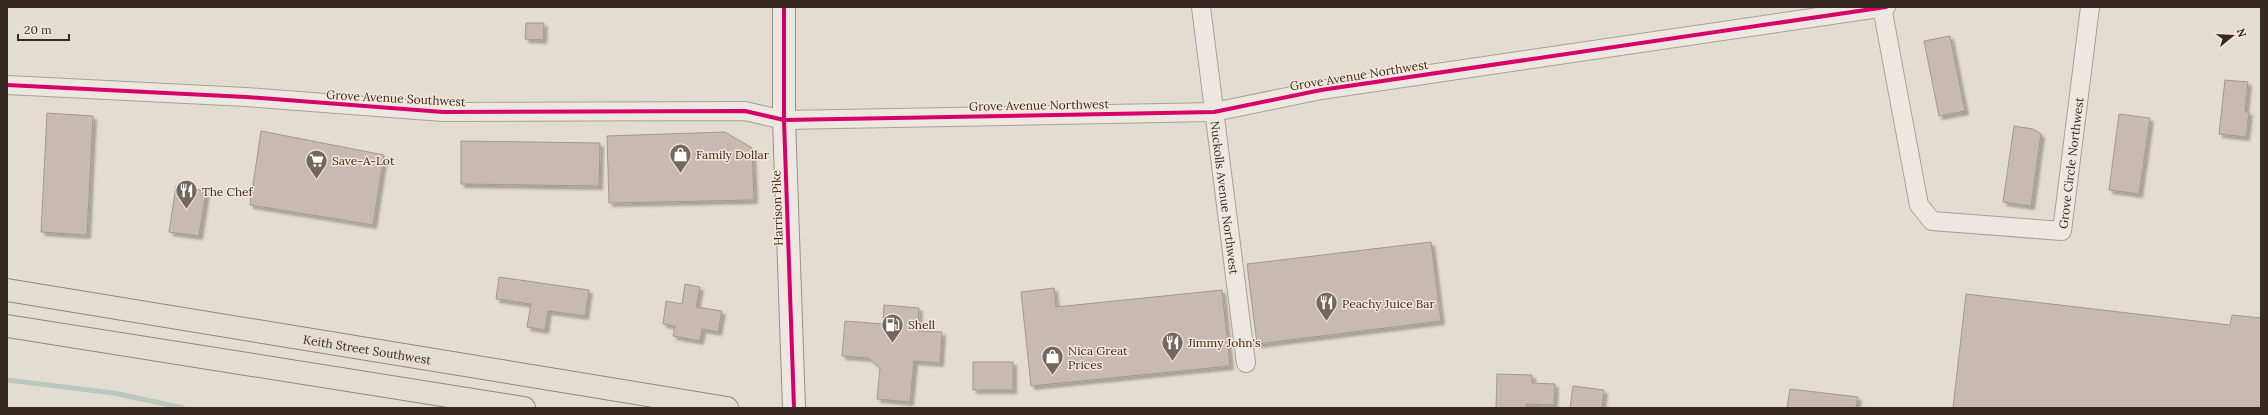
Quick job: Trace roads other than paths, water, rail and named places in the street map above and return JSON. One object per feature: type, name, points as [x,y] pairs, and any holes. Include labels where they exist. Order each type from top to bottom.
[{"type":"main road","name":"Harrison Pike","points":[[784,7],[784,120],[794,408]]},
{"type":"main road","name":"Keith Street Southwest","points":[[7,290],[727,408]]},
{"type":"main road","points":[[190,355],[196,321]]},
{"type":"main road","points":[[7,326],[524,408]]},
{"type":"main road","points":[[227,361],[231,327]]},
{"type":"main road","points":[[396,388],[402,355]]},
{"type":"street","name":"Nuckolls Avenue Northwest","points":[[1201,7],[1246,363]]},
{"type":"street","name":"Grove Circle Northwest","points":[[1882,7],[1919,205],[1932,221],[2062,231],[2090,7]]},
{"type":"street","name":"Grove Avenue Northwest","points":[[784,120],[1214,112],[1321,90],[1886,7]]},
{"type":"street","name":"Grove Avenue Southwest","points":[[7,84],[239,97],[407,111],[605,113],[745,111],[784,120]]},
{"type":"waterway","points":[[7,380],[114,393],[183,408]]},
{"type":"place","name":"Family Dollar","points":[[681,174]]},
{"type":"place","name":"Save-A-Lot","points":[[317,180]]},
{"type":"place","name":"The Chef","points":[[187,210]]},
{"type":"place","name":"Peachy Juice Bar","points":[[1327,322]]},
{"type":"place","name":"Shell","points":[[892,344]]},
{"type":"place","name":"Jimmy John's","points":[[1173,362]]},
{"type":"place","name":"Nica Great Prices","points":[[1053,376]]}]
